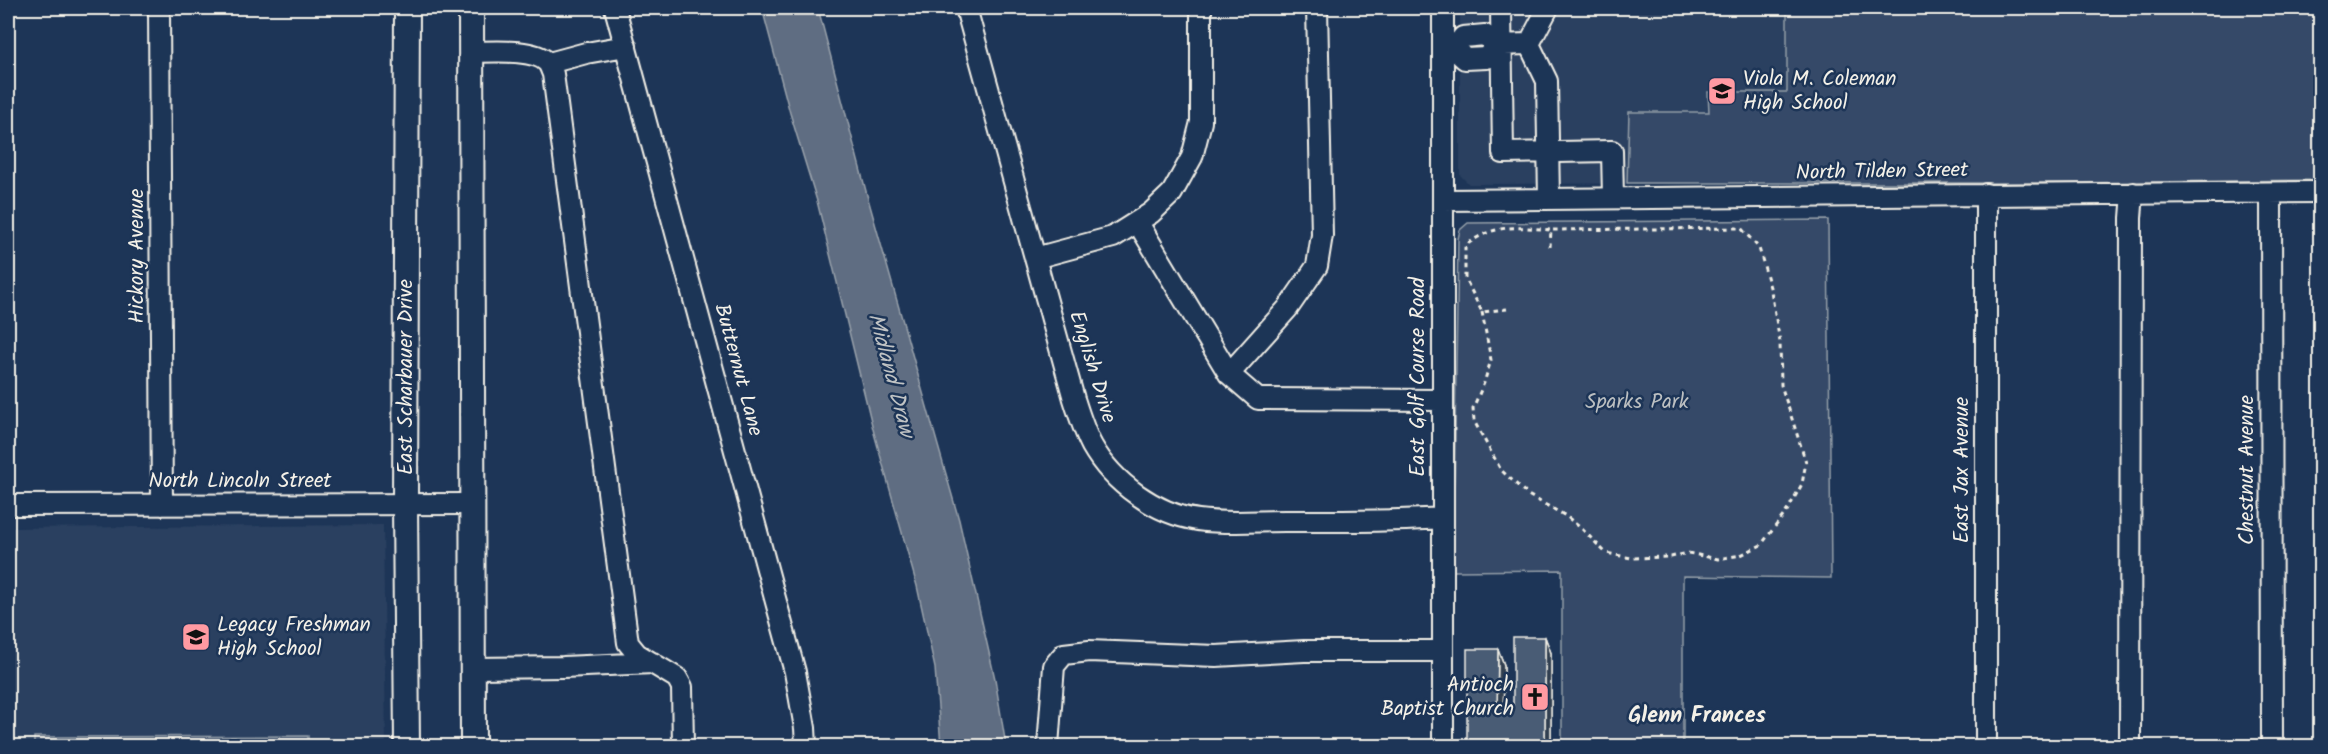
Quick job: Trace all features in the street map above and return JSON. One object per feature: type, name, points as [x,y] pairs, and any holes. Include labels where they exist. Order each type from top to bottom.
[{"type":"main road","name":"East Scharbauer Drive","points":[[407,8],[405,503],[407,747]]},
{"type":"main road","points":[[471,8],[473,747]]},
{"type":"street","name":"Hickory Avenue","points":[[159,8],[162,505]]},
{"type":"street","name":"Butternut Lane","points":[[615,8],[795,672],[806,747]]},
{"type":"street","name":"English Drive","points":[[966,8],[1074,399],[1086,434],[1108,468],[1143,498],[1185,516],[1208,521],[1403,521],[1441,518]]},
{"type":"street","points":[[1035,258],[1113,237],[1138,223],[1172,193],[1187,169],[1198,140],[1201,122],[1201,8]]},
{"type":"street","points":[[1229,374],[1288,308],[1317,266],[1322,235],[1317,8]]},
{"type":"street","name":"East Golf Course Road","points":[[1443,8],[1449,49],[1443,200],[1441,518],[1443,747]]},
{"type":"street","points":[[1501,8],[1498,45],[1503,153],[1612,151],[1613,198]]},
{"type":"street","points":[[1529,44],[1548,8]]},
{"type":"street","points":[[1449,49],[1463,37],[1485,35],[1498,45],[1529,44]]},
{"type":"street","points":[[1529,44],[1547,81],[1549,200]]},
{"type":"street","points":[[549,63],[626,46]]},
{"type":"street","points":[[471,52],[529,53],[540,56],[549,63],[554,83],[628,643],[637,654],[677,678],[682,687],[683,747]]},
{"type":"street","name":"North Tilden Street","points":[[1443,200],[2320,192]]},
{"type":"street","name":"Chestnut Avenue","points":[[2271,193],[2272,747]]},
{"type":"street","name":"East Jax Avenue","points":[[1986,194],[1986,747]]},
{"type":"street","points":[[2130,747],[2131,218],[2133,194]]},
{"type":"street","points":[[1138,223],[1229,374],[1258,399],[1442,400]]},
{"type":"street","name":"North Lincoln Street","points":[[8,505],[472,504]]},
{"type":"street","points":[[1048,747],[1054,666],[1064,654],[1089,651],[1216,656],[1304,651],[1442,651]]},
{"type":"street","points":[[473,668],[652,663]]},
{"type":"path","points":[[1506,226],[1551,230],[1741,228],[1758,249],[1771,291],[1780,342],[1781,385],[1806,462],[1802,484],[1787,512],[1761,545],[1741,555],[1718,559],[1688,552],[1671,557],[1631,558],[1606,553],[1566,516],[1528,495],[1501,470],[1474,421],[1473,408],[1491,360],[1482,312],[1465,278],[1465,246],[1478,236],[1506,226]]},
{"type":"path","points":[[1550,247],[1551,230]]},
{"type":"path","points":[[1482,312],[1507,309]]},
{"type":"shaded area","name":"Viola M. Coleman High School","points":[[1460,8],[1984,8],[1986,182],[1469,184],[1460,175]]},
{"type":"shaded area","name":"Legacy Freshman High School","points":[[383,525],[386,746],[8,746],[8,528]]},
{"type":"green space","points":[[1787,8],[2320,8],[2320,180],[2063,183],[1627,183],[1629,112],[1709,112],[1708,92],[1787,92]]},
{"type":"green space","name":"Sparks Park","points":[[1828,220],[1831,578],[1683,576],[1683,746],[1562,746],[1562,570],[1453,571],[1458,239],[1460,230],[1468,223]]},
{"type":"green space","points":[[308,736],[308,746],[34,746],[34,737]]},
{"type":"water","name":"Midland Draw","points":[[762,8],[818,8],[867,195],[959,520],[995,679],[1006,746],[941,746],[935,668],[917,586],[874,433],[817,201],[790,113]]},
{"type":"building","name":"Antioch Baptist Church","points":[[1513,637],[1545,637],[1545,740],[1467,740],[1467,649],[1498,649],[1497,712],[1513,712]]},
{"type":"place","name":"Viola M. Coleman High School","points":[[1722,91]]},
{"type":"place","name":"Legacy Freshman High School","points":[[196,637]]},
{"type":"place","name":"Antioch Baptist Church","points":[[1535,697]]},
{"type":"district","name":"Glenn Frances","points":[[1697,716]]}]
